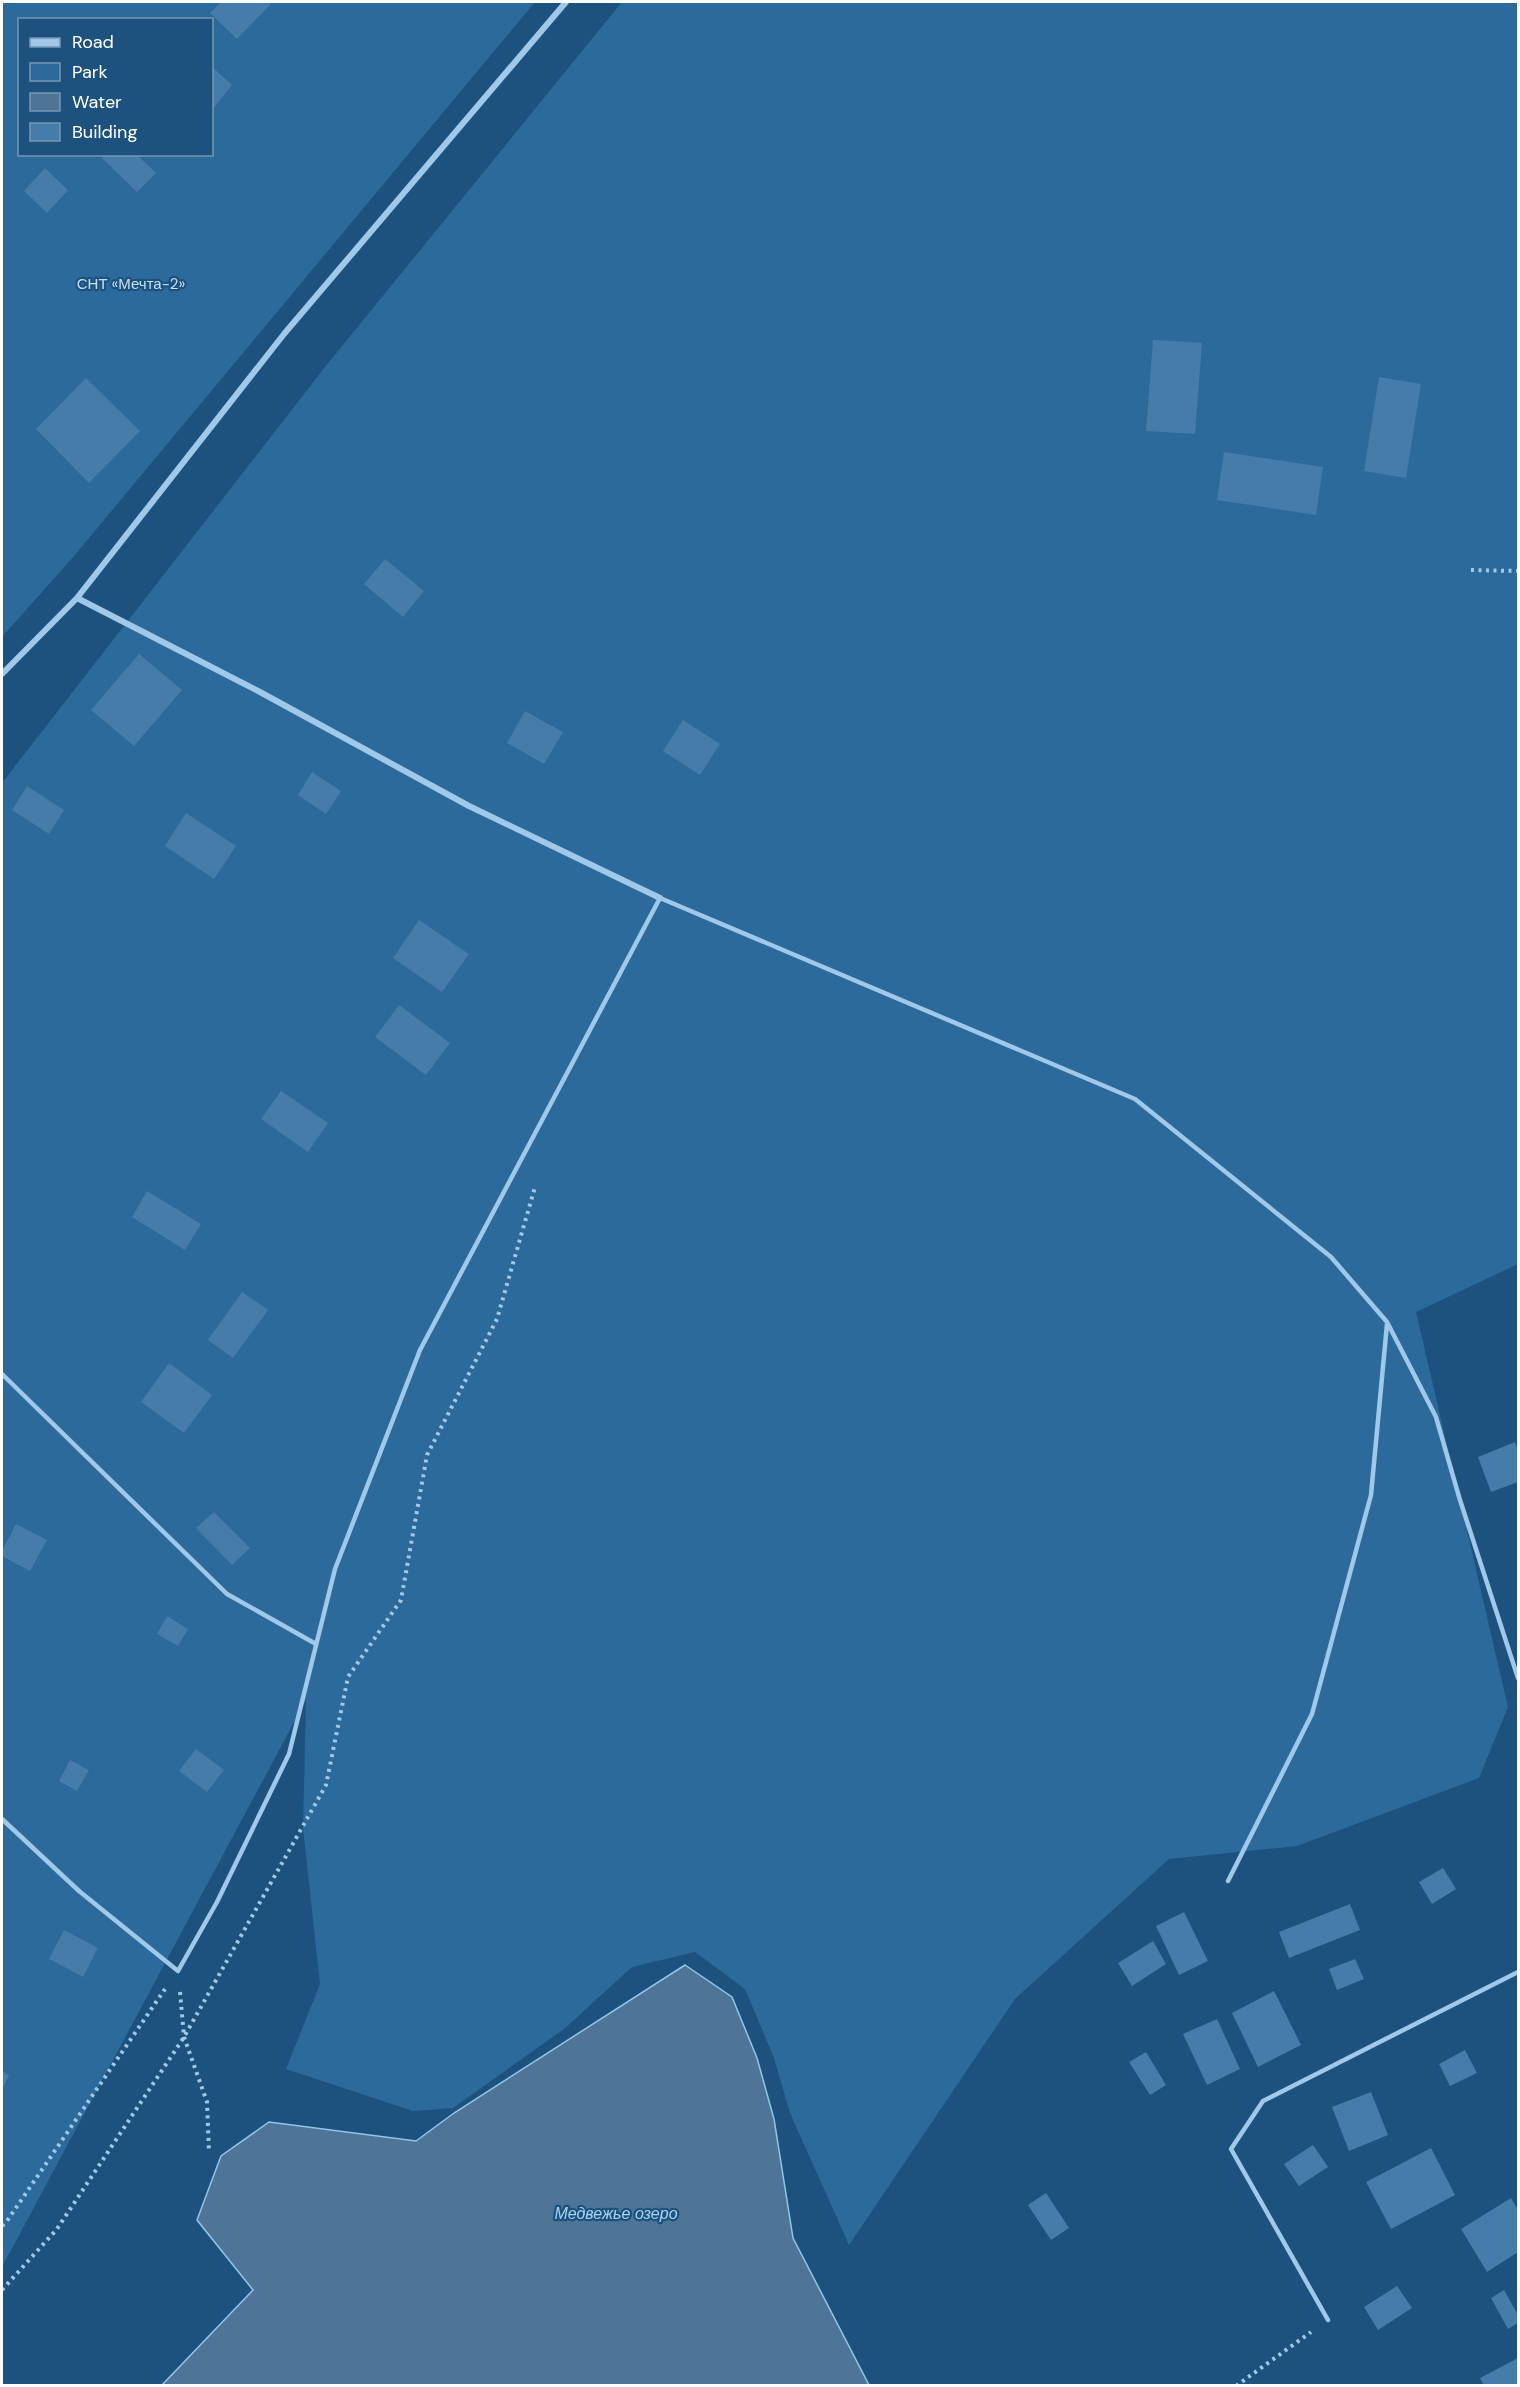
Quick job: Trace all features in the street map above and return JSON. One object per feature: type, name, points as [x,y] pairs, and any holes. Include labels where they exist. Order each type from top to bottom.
[{"type":"street","points":[[2,674],[77,598],[284,334],[566,2]]},
{"type":"street","points":[[77,598],[260,692],[469,806],[660,898]]},
{"type":"lane","points":[[2,1818],[79,1891],[178,1971],[218,1902],[290,1754],[335,1569],[420,1350],[660,898],[1136,1099],[1331,1257],[1387,1322],[1436,1417],[1460,1500],[1518,1678]]},
{"type":"lane","points":[[1228,1881],[1312,1714],[1371,1495],[1387,1322]]},
{"type":"lane","points":[[2,1374],[227,1594],[316,1644]]},
{"type":"lane","points":[[1328,2320],[1231,2149],[1263,2101],[1518,1972]]},
{"type":"path","points":[[1471,570],[1518,571]]},
{"type":"path","points":[[2,2290],[57,2229],[184,2037],[326,1785],[348,1677],[401,1600],[427,1455],[497,1319],[536,1182]]},
{"type":"path","points":[[178,1971],[184,2037],[207,2102],[210,2152]]},
{"type":"path","points":[[2,2226],[178,1971]]},
{"type":"path","points":[[1236,2385],[1328,2320]]},
{"type":"green space","name":"СНТ «Мечта-2»","points":[[2,2],[535,2],[74,556],[2,637]]},
{"type":"green space","points":[[622,2],[1518,2],[1518,1264],[1416,1312],[1508,1707],[1479,1778],[1297,1846],[1169,1859],[1015,1999],[849,2245],[790,2113],[774,2058],[745,1989],[695,1952],[632,1967],[564,2029],[453,2108],[413,2111],[286,2069],[320,1984],[303,1828],[306,1700],[2,2267],[2,783],[325,367]]},
{"type":"water","name":"Медвежье озеро","points":[[685,1965],[732,1997],[757,2058],[774,2119],[793,2238],[869,2385],[162,2385],[253,2290],[197,2220],[221,2156],[269,2122],[416,2141],[454,2113]]},
{"type":"building","points":[[221,2],[268,2],[271,4],[237,39],[210,13]]},
{"type":"building","points":[[213,68],[232,85],[213,109]]},
{"type":"building","points":[[104,156],[138,156],[156,173],[137,192],[102,158]]},
{"type":"building","points":[[45,168],[68,190],[47,213],[24,191]]},
{"type":"building","points":[[1153,340],[1202,343],[1195,434],[1146,431]]},
{"type":"building","points":[[1379,377],[1421,384],[1406,478],[1364,471]]},
{"type":"building","points":[[86,378],[140,431],[89,483],[36,429]]},
{"type":"building","points":[[1224,452],[1323,467],[1316,515],[1217,500]]},
{"type":"building","points":[[385,559],[424,591],[403,617],[364,584]]},
{"type":"building","points":[[139,654],[182,690],[134,746],[91,710]]},
{"type":"building","points":[[525,711],[563,732],[544,764],[507,743]]},
{"type":"building","points":[[683,720],[720,744],[700,775],[663,751]]},
{"type":"building","points":[[312,772],[341,791],[326,814],[298,795]]},
{"type":"building","points":[[27,786],[64,810],[49,834],[12,810]]},
{"type":"building","points":[[186,813],[236,846],[214,879],[165,846]]},
{"type":"building","points":[[419,920],[469,954],[442,992],[393,958]]},
{"type":"building","points":[[399,1005],[450,1043],[426,1075],[375,1037]]},
{"type":"building","points":[[281,1091],[328,1123],[308,1152],[261,1119]]},
{"type":"building","points":[[147,1191],[201,1224],[185,1250],[132,1217]]},
{"type":"building","points":[[242,1292],[268,1310],[233,1358],[208,1340]]},
{"type":"building","points":[[169,1363],[212,1395],[184,1433],[141,1402]]},
{"type":"building","points":[[1515,1442],[1518,1451],[1518,1482],[1491,1492],[1478,1457]]},
{"type":"building","points":[[214,1512],[250,1548],[232,1565],[196,1528]]},
{"type":"building","points":[[16,1524],[47,1540],[30,1571],[2,1556],[2,1551]]},
{"type":"building","points":[[167,1616],[188,1629],[178,1646],[157,1634]]},
{"type":"building","points":[[196,1749],[224,1770],[207,1792],[179,1771]]},
{"type":"building","points":[[70,1760],[89,1770],[77,1791],[59,1781]]},
{"type":"building","points":[[1443,1868],[1456,1889],[1432,1904],[1419,1882]]},
{"type":"building","points":[[1350,1904],[1360,1930],[1289,1958],[1279,1932]]},
{"type":"building","points":[[1184,1912],[1208,1961],[1179,1975],[1156,1926]]},
{"type":"building","points":[[64,1930],[98,1948],[83,1977],[49,1959]]},
{"type":"building","points":[[1153,1941],[1166,1964],[1132,1986],[1118,1963]]},
{"type":"building","points":[[1355,1959],[1364,1979],[1337,1990],[1329,1969]]},
{"type":"building","points":[[1274,1991],[1301,2045],[1258,2067],[1232,2013]]},
{"type":"building","points":[[1217,2019],[1240,2069],[1207,2085],[1183,2034]]},
{"type":"building","points":[[1465,2050],[1477,2073],[1450,2086],[1439,2064]]},
{"type":"building","points":[[1146,2052],[1166,2085],[1150,2095],[1129,2062]]},
{"type":"building","points":[[2,2071],[9,2075],[2,2090]]},
{"type":"building","points":[[1371,2092],[1388,2135],[1349,2151],[1332,2107]]},
{"type":"building","points":[[1313,2145],[1328,2167],[1299,2186],[1284,2164]]},
{"type":"building","points":[[1431,2148],[1455,2195],[1391,2229],[1366,2182]]},
{"type":"building","points":[[1046,2193],[1069,2228],[1051,2240],[1028,2205]]},
{"type":"building","points":[[1511,2198],[1518,2210],[1518,2252],[1487,2272],[1461,2229]]},
{"type":"building","points":[[1397,2286],[1412,2308],[1378,2330],[1364,2307]]},
{"type":"building","points":[[1504,2290],[1518,2315],[1518,2323],[1508,2329],[1491,2298]]},
{"type":"building","points":[[1518,2358],[1518,2386],[1484,2386],[1480,2378]]}]
